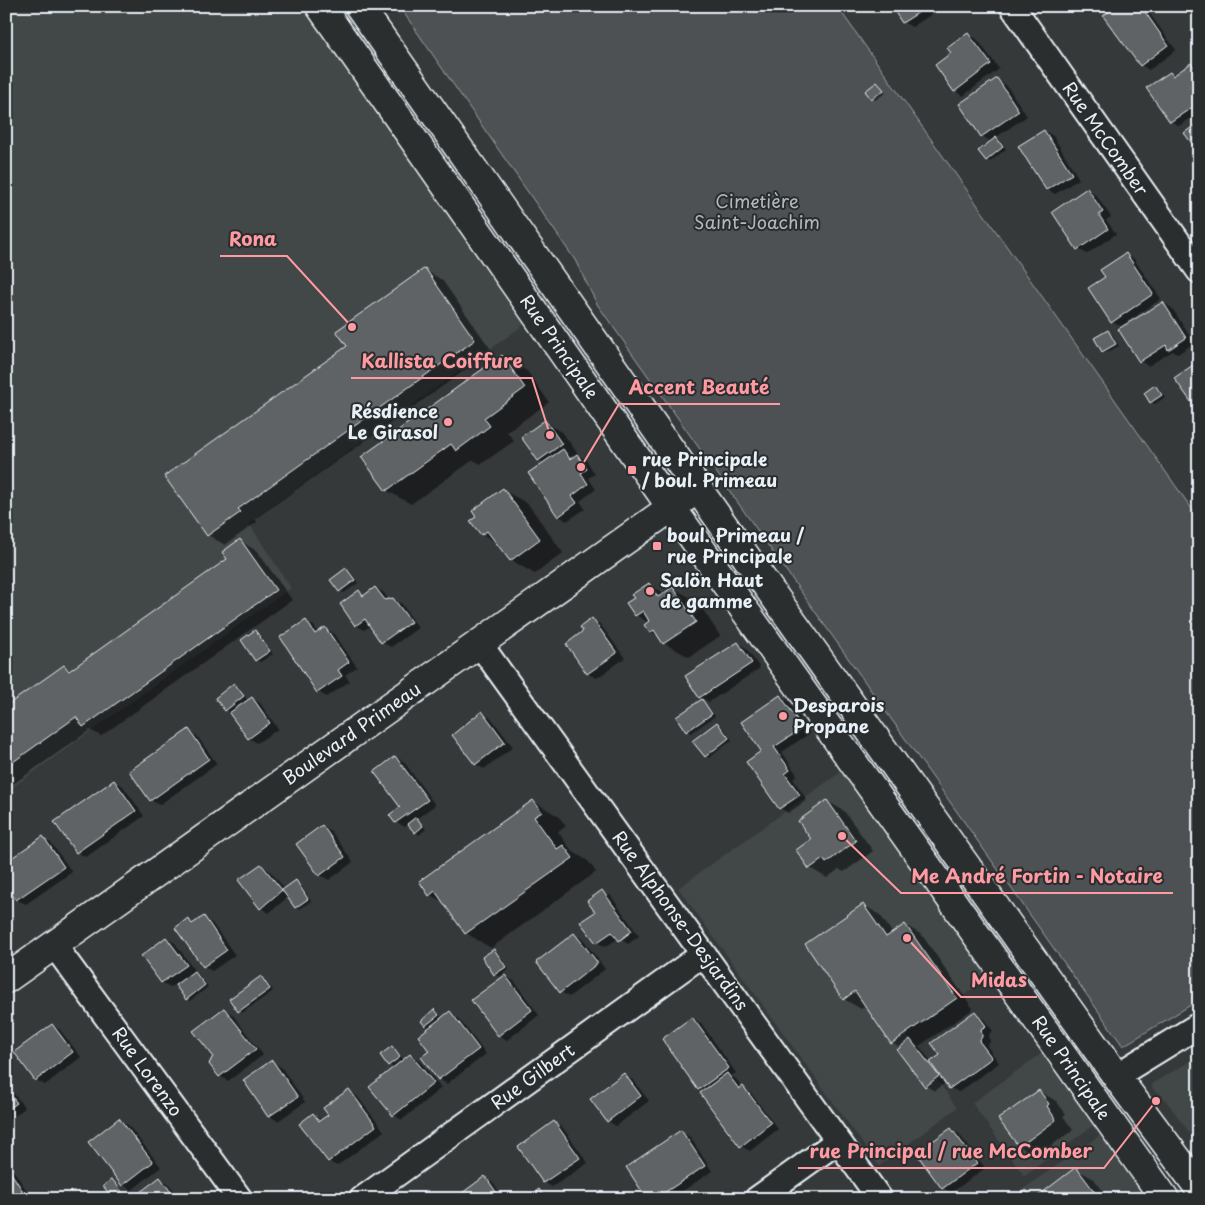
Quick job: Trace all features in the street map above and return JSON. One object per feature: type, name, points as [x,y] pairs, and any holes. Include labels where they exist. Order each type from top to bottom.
[{"type":"street","name":"Rue Principale","points":[[320,6],[672,507],[1165,1199]]},
{"type":"street","name":"Rue Principale","points":[[359,6],[697,488],[1116,1076],[1199,1188]]},
{"type":"street","name":"Rue McComber","points":[[1012,6],[1199,271]]},
{"type":"street","name":"Boulevard Primeau","points":[[6,979],[697,488]]},
{"type":"street","name":"Rue Alphonse-Desjardins","points":[[480,643],[880,1199]]},
{"type":"street","name":"Rue Lorenzo","points":[[54,945],[240,1199]]},
{"type":"street","name":"Rue Gilbert","points":[[362,1199],[703,954]]},
{"type":"street","points":[[1116,1076],[1199,1025]]},
{"type":"street","points":[[757,1199],[838,1141]]},
{"type":"shaded area","points":[[6,6],[302,6],[525,324],[249,523],[291,588],[6,792]]},
{"type":"shaded area","points":[[842,771],[989,978],[906,1034],[957,1108],[879,1166],[678,888]]},
{"type":"shaded area","points":[[1042,1053],[1094,1125],[1024,1176],[972,1103]]},
{"type":"shaded area","points":[[1199,1056],[1199,1146],[1161,1094],[1155,1092],[1152,1087],[1156,1081]]},
{"type":"shaded area","points":[[1100,1135],[1146,1199],[1009,1199]]},
{"type":"green space","name":"Cimetière Saint-Joachim","points":[[399,6],[837,6],[1199,519],[1199,1000],[1123,1046],[597,304],[575,260]]},
{"type":"building","points":[[891,6],[929,6],[902,23]]},
{"type":"building","points":[[1116,6],[1141,6],[1168,45],[1140,66],[1103,16]]},
{"type":"building","points":[[968,33],[991,64],[954,92],[935,65],[951,53],[947,48]]},
{"type":"building","points":[[1191,63],[1199,74],[1199,103],[1170,122],[1146,88],[1170,72],[1173,76]]},
{"type":"building","points":[[997,78],[1019,111],[981,137],[959,104]]},
{"type":"building","points":[[877,82],[884,90],[871,99],[865,91]]},
{"type":"building","points":[[1199,122],[1199,153],[1184,133]]},
{"type":"building","points":[[1044,130],[1072,174],[1046,190],[1018,146]]},
{"type":"building","points":[[996,137],[1003,147],[986,161],[978,151]]},
{"type":"building","points":[[1087,188],[1103,212],[1099,215],[1108,229],[1077,250],[1052,212]]},
{"type":"building","points":[[1126,253],[1153,294],[1111,323],[1088,288],[1105,277],[1100,270]]},
{"type":"building","points":[[425,268],[475,340],[238,509],[241,512],[207,536],[164,476],[347,346],[336,331]]},
{"type":"building","points":[[1163,302],[1186,338],[1168,350],[1166,345],[1139,362],[1118,329]]},
{"type":"building","points":[[1108,330],[1116,344],[1102,352],[1094,338]]},
{"type":"building","name":"Résdience Le Girasol","points":[[502,355],[525,388],[484,418],[490,426],[456,451],[451,444],[386,491],[361,457]]},
{"type":"building","points":[[1199,361],[1199,413],[1174,378]]},
{"type":"building","points":[[1155,385],[1162,395],[1150,403],[1144,393]]},
{"type":"building","points":[[545,420],[562,444],[538,461],[521,437]]},
{"type":"building","points":[[563,449],[570,459],[577,454],[587,469],[581,473],[588,484],[572,496],[577,503],[558,517],[528,473]]},
{"type":"building","points":[[503,488],[540,539],[510,561],[487,531],[481,535],[470,521],[476,517],[472,511]]},
{"type":"building","points":[[240,539],[276,590],[83,727],[76,717],[6,767],[6,706],[64,665],[69,671],[227,559],[222,552]]},
{"type":"building","points":[[346,568],[355,580],[339,592],[330,580]]},
{"type":"building","points":[[649,583],[658,597],[673,587],[696,622],[663,644],[654,630],[650,633],[644,625],[649,621],[643,611],[635,616],[626,603],[634,598],[631,595]]},
{"type":"building","points":[[375,587],[385,600],[393,598],[411,622],[381,643],[365,619],[355,626],[340,604],[359,590],[363,596]]},
{"type":"building","points":[[592,618],[617,653],[587,674],[566,644],[583,631],[580,627]]},
{"type":"building","points":[[306,620],[315,634],[325,627],[349,662],[338,670],[342,676],[317,693],[280,637]]},
{"type":"building","points":[[255,630],[270,651],[255,661],[241,640]]},
{"type":"building","points":[[738,642],[752,663],[699,698],[685,676]]},
{"type":"building","points":[[234,683],[244,696],[225,711],[215,698]]},
{"type":"building","points":[[780,695],[803,728],[774,747],[790,770],[785,774],[800,795],[779,809],[746,762],[761,751],[741,722]]},
{"type":"building","points":[[252,697],[270,723],[248,739],[229,713]]},
{"type":"building","points":[[702,699],[712,714],[686,732],[676,717]]},
{"type":"building","points":[[482,711],[505,742],[475,765],[452,735]]},
{"type":"building","points":[[717,722],[729,738],[705,757],[692,741]]},
{"type":"building","points":[[189,729],[209,759],[150,801],[129,771]]},
{"type":"building","points":[[395,756],[428,800],[395,823],[389,815],[400,807],[374,772]]},
{"type":"building","points":[[114,780],[136,811],[76,853],[54,822]]},
{"type":"building","points":[[533,800],[542,812],[534,817],[557,849],[563,845],[573,858],[465,934],[435,891],[429,896],[419,881]]},
{"type":"building","points":[[827,800],[856,841],[826,863],[823,859],[809,869],[796,850],[811,839],[798,821]]},
{"type":"building","points":[[416,817],[423,826],[415,833],[407,824]]},
{"type":"building","points":[[322,825],[345,857],[319,876],[296,844]]},
{"type":"building","points":[[43,836],[64,867],[16,900],[6,886],[6,862]]},
{"type":"building","points":[[261,864],[282,890],[260,909],[238,880]]},
{"type":"building","points":[[296,880],[308,899],[295,908],[282,890]]},
{"type":"building","points":[[602,890],[632,931],[619,941],[612,932],[596,943],[580,922],[595,912],[587,901]]},
{"type":"building","points":[[863,904],[886,937],[905,924],[957,998],[891,1044],[855,991],[843,1000],[805,944]]},
{"type":"building","points":[[204,916],[227,950],[203,967],[175,928],[188,918],[192,924]]},
{"type":"building","points":[[574,933],[598,963],[560,993],[536,962]]},
{"type":"building","points":[[166,937],[187,965],[161,983],[141,956]]},
{"type":"building","points":[[494,949],[506,967],[494,975],[482,957]]},
{"type":"building","points":[[194,971],[205,985],[186,1000],[175,985]]},
{"type":"building","points":[[505,975],[532,1010],[498,1036],[471,1000]]},
{"type":"building","points":[[261,976],[270,989],[238,1012],[229,999]]},
{"type":"building","points":[[224,1008],[256,1049],[219,1077],[209,1064],[213,1056],[193,1031]]},
{"type":"building","points":[[434,1009],[439,1015],[425,1026],[421,1021]]},
{"type":"building","points":[[450,1011],[479,1049],[438,1080],[421,1057],[429,1051],[418,1036]]},
{"type":"building","points":[[975,1011],[986,1026],[981,1029],[982,1037],[979,1041],[992,1058],[949,1089],[930,1062],[940,1055],[931,1043]]},
{"type":"building","points":[[692,1017],[729,1068],[698,1090],[662,1039]]},
{"type":"building","points":[[52,1024],[73,1052],[35,1081],[14,1052]]},
{"type":"building","points":[[910,1039],[939,1076],[925,1087],[897,1050]]},
{"type":"building","points":[[392,1046],[400,1057],[388,1066],[380,1055]]},
{"type":"building","points":[[410,1054],[434,1083],[393,1116],[369,1087]]},
{"type":"building","points":[[272,1060],[298,1097],[268,1117],[243,1080]]},
{"type":"building","points":[[624,1073],[641,1096],[607,1122],[590,1099]]},
{"type":"building","points":[[727,1073],[739,1089],[743,1086],[771,1123],[740,1147],[700,1093]]},
{"type":"building","points":[[6,1089],[17,1103],[6,1111]]},
{"type":"building","points":[[349,1089],[376,1126],[328,1162],[299,1124],[313,1113],[319,1121],[328,1115],[323,1108]]},
{"type":"building","points":[[1039,1090],[1049,1104],[1047,1106],[1056,1120],[1019,1147],[998,1119]]},
{"type":"building","points":[[119,1118],[153,1162],[122,1186],[88,1142]]},
{"type":"building","points":[[554,1121],[580,1158],[543,1183],[518,1147]]},
{"type":"building","points":[[951,1128],[977,1163],[942,1189],[916,1153]]},
{"type":"building","points":[[681,1130],[705,1166],[655,1199],[647,1199],[626,1167]]},
{"type":"building","points":[[6,1165],[28,1199],[6,1199]]},
{"type":"building","points":[[1076,1167],[1100,1199],[1034,1199]]},
{"type":"building","points":[[485,1176],[501,1199],[454,1199]]},
{"type":"building","points":[[160,1177],[176,1199],[131,1199]]},
{"type":"building","points":[[112,1179],[123,1193],[115,1199],[103,1186]]},
{"type":"building","points":[[539,1189],[546,1199],[526,1199]]},
{"type":"building","points":[[1026,1190],[1033,1199],[1013,1199]]},
{"type":"place","name":"Rona","points":[[352,327]]},
{"type":"place","name":"Résdience Le Girasol","points":[[448,422]]},
{"type":"place","name":"Kallista Coiffure","points":[[550,435]]},
{"type":"place","name":"Accent Beauté","points":[[581,467]]},
{"type":"place","name":"rue Principale / boul. Primeau","points":[[632,470]]},
{"type":"place","name":"boul. Primeau / rue Principale","points":[[657,546]]},
{"type":"place","name":"Salön Haut de gamme","points":[[650,591]]},
{"type":"place","name":"Desparois Propane","points":[[783,716]]},
{"type":"place","name":"Me André Fortin - Notaire","points":[[842,836]]},
{"type":"place","name":"Midas","points":[[907,938]]},
{"type":"place","name":"rue Principal / rue McComber","points":[[1156,1101]]}]
